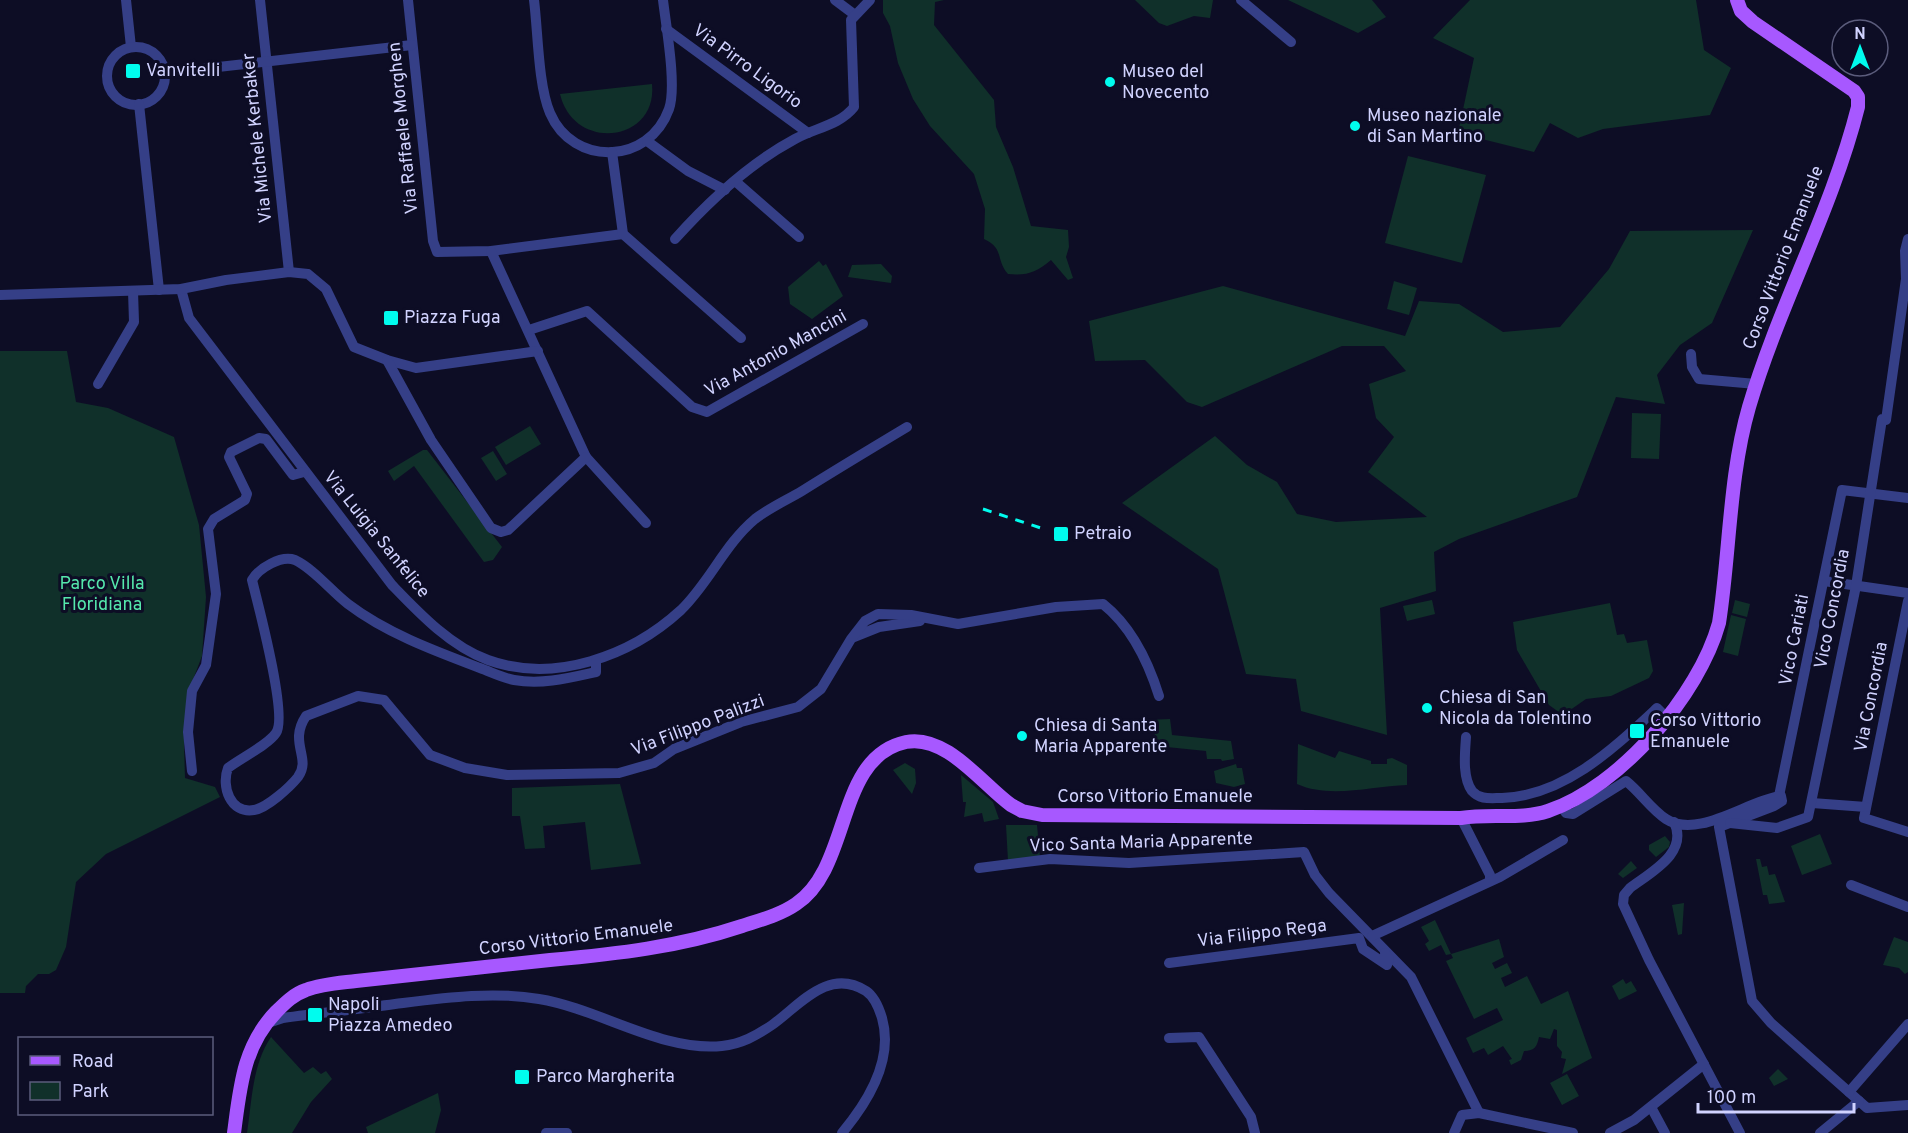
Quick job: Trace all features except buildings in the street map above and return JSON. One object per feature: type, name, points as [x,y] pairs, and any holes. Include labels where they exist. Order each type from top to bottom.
[{"type":"main road","name":"Corso Vittorio Emanuele","points":[[234,1133],[247,1059],[262,1026],[290,999],[308,989],[357,981],[641,951],[690,942],[772,916],[795,905],[818,884],[836,848],[858,784],[879,757],[906,742],[923,741],[942,747],[1002,798],[1031,814],[1461,818],[1534,814],[1561,805],[1625,762],[1667,718],[1701,668],[1719,623],[1739,448],[1756,384],[1811,243],[1858,102],[1857,94],[1847,86],[1746,16],[1738,7],[1737,0]]},
{"type":"street","points":[[126,0],[131,47]]},
{"type":"street","name":"Via Michele Kerbaker","points":[[260,0],[289,272]]},
{"type":"street","name":"Via Raffaele Morghen","points":[[408,0],[433,241],[437,252],[491,251]]},
{"type":"street","points":[[534,0],[545,96],[550,114],[567,139],[590,149],[612,152],[631,150],[647,141],[659,130],[670,106],[671,74],[663,0]]},
{"type":"street","points":[[835,0],[855,15]]},
{"type":"street","points":[[675,238],[700,211],[735,181],[794,139],[846,117],[854,107],[851,20],[870,0]]},
{"type":"street","points":[[1241,0],[1291,42]]},
{"type":"street","name":"Via Pirro Ligorio","points":[[666,28],[808,133]]},
{"type":"street","points":[[165,73],[412,45]]},
{"type":"street","points":[[131,47],[141,47],[157,56],[165,73],[159,92],[152,99],[139,104],[124,102],[116,97],[107,80],[107,71],[115,55],[131,47]]},
{"type":"street","points":[[139,104],[159,290]]},
{"type":"street","points":[[647,141],[688,171],[725,190]]},
{"type":"street","points":[[612,152],[623,234],[741,338]]},
{"type":"street","points":[[735,181],[800,237]]},
{"type":"street","points":[[623,234],[491,251],[586,457],[646,524]]},
{"type":"street","name":"Vico Concordia","points":[[1812,803],[1856,586],[1906,279],[1905,251],[1908,239]]},
{"type":"street","points":[[0,295],[181,289],[226,280],[289,272],[308,274],[321,282],[332,298],[354,347],[387,360],[416,368],[538,351]]},
{"type":"street","name":"Via Luigia Sanfelice","points":[[181,289],[189,318],[392,585],[422,616],[458,644],[488,660],[530,669],[572,666],[596,661],[648,636],[681,610],[756,518],[907,427]]},
{"type":"street","points":[[98,384],[134,322],[133,291]]},
{"type":"street","name":"Via Antonio Mancini","points":[[529,330],[587,311],[692,407],[707,412],[863,324]]},
{"type":"street","points":[[1691,354],[1692,366],[1699,378],[1756,384]]},
{"type":"street","points":[[387,360],[431,440],[491,528],[501,532],[508,530],[586,457]]},
{"type":"street","points":[[192,771],[188,732],[192,691],[206,665],[216,594],[208,529],[214,519],[245,500],[247,494],[229,457],[231,452],[259,438],[266,439],[293,475],[304,472]]},
{"type":"street","name":"Vico Cariati","points":[[1779,796],[1842,490],[1871,493]]},
{"type":"street","points":[[1871,493],[1908,498]]},
{"type":"street","name":"Via Filippo Palizzi","points":[[596,661],[596,672],[562,680],[514,680],[452,658],[391,630],[350,605],[303,566],[294,560],[285,559],[262,568],[252,580],[275,687],[280,724],[276,735],[228,768],[224,786],[228,797],[236,805],[254,810],[280,795],[302,771],[303,762],[297,740],[306,716],[358,696],[384,700],[430,755],[465,768],[507,775],[619,773],[654,763],[674,750],[741,722],[798,707],[822,689],[851,639],[879,627],[928,620],[958,624],[1051,608],[1103,604],[1117,615],[1147,660],[1159,696]]},
{"type":"street","points":[[1824,581],[1908,593]]},
{"type":"street","name":"Via Concordia","points":[[1866,809],[1908,601]]},
{"type":"street","points":[[1466,737],[1465,767],[1473,791],[1485,798],[1518,797],[1553,785],[1605,756],[1657,708],[1667,718]]},
{"type":"street","points":[[1561,805],[1566,813],[1573,814],[1626,781],[1664,817],[1674,822],[1708,822],[1779,796],[1782,799],[1774,806],[1719,827],[1751,999],[1771,1023],[1863,1104]]},
{"type":"street","points":[[1726,823],[1777,828],[1807,819],[1812,803],[1866,809],[1908,832]]},
{"type":"street","points":[[1461,818],[1491,875],[1490,881]]},
{"type":"street","points":[[1674,822],[1678,841],[1674,852],[1630,888],[1624,895],[1623,904],[1649,960],[1740,1133]]},
{"type":"street","points":[[1479,1113],[1411,977],[1372,936],[1519,867],[1563,840]]},
{"type":"street","name":"Vico Santa Maria Apparente","points":[[979,868],[1050,859],[1129,863],[1304,852],[1315,875],[1329,893],[1372,936]]},
{"type":"street","points":[[1851,885],[1908,907]]},
{"type":"street","name":"Via Filippo Rega","points":[[1169,963],[1359,938],[1363,949],[1387,965],[1389,957],[1372,943],[1372,936]]},
{"type":"street","points":[[262,1026],[273,1020],[440,998],[519,996],[578,1008],[681,1044],[715,1046],[736,1043],[757,1035],[823,986],[853,986],[866,991],[877,1004],[886,1043],[872,1091],[842,1133]]},
{"type":"street","points":[[308,989],[295,1002],[300,1010],[312,1014]]},
{"type":"street","points":[[1849,1092],[1908,1024]]},
{"type":"street","points":[[1169,1038],[1199,1037],[1251,1117],[1255,1133]]},
{"type":"street","points":[[1610,1133],[1624,1127],[1704,1064]]},
{"type":"street","points":[[1820,1133],[1863,1104],[1908,1105]]},
{"type":"street","points":[[1651,1107],[1665,1133]]},
{"type":"street","points":[[1454,1133],[1462,1115],[1479,1113],[1572,1133]]},
{"type":"street","points":[[546,1133],[567,1133]]},
{"type":"green space","points":[[883,0],[944,0],[935,2],[934,25],[994,100],[996,127],[1013,167],[1031,226],[1068,230],[1069,247],[1066,257],[1073,278],[1068,280],[1051,260],[1041,268],[1026,274],[1008,274],[1004,269],[995,247],[984,239],[985,209],[974,174],[930,126],[913,99],[898,63],[890,26],[883,13]]},
{"type":"green space","points":[[1135,0],[1213,0],[1210,18],[1194,16],[1167,26],[1159,23]]},
{"type":"green space","points":[[1288,0],[1372,0],[1386,17],[1358,33]]},
{"type":"green space","points":[[1470,0],[1696,0],[1704,50],[1731,68],[1710,115],[1603,129],[1578,138],[1550,123],[1534,152],[1458,133],[1474,58],[1433,38]]},
{"type":"green space","points":[[652,84],[650,104],[642,118],[629,128],[614,133],[597,132],[581,125],[568,113],[560,94]]},
{"type":"green space","points":[[1408,156],[1486,175],[1462,263],[1385,243]]},
{"type":"green space","points":[[1753,230],[1712,323],[1680,345],[1657,375],[1665,404],[1616,397],[1577,497],[1459,539],[1434,552],[1436,591],[1380,608],[1387,735],[1301,711],[1296,679],[1246,674],[1218,569],[1122,503],[1215,436],[1247,465],[1277,482],[1297,514],[1336,522],[1427,517],[1368,472],[1394,437],[1376,418],[1369,384],[1406,371],[1384,346],[1342,346],[1202,407],[1187,402],[1145,360],[1095,361],[1089,321],[1223,286],[1405,336],[1419,301],[1459,304],[1503,332],[1560,327],[1609,269],[1630,231]]},
{"type":"green space","points":[[819,261],[823,266],[826,264],[843,296],[812,319],[790,304],[788,287]]},
{"type":"green space","points":[[881,264],[892,276],[891,283],[848,277],[852,265]]},
{"type":"green space","points":[[1394,281],[1417,288],[1409,315],[1387,309]]},
{"type":"green space","name":"Parco Villa Floridiana","points":[[0,351],[67,351],[76,402],[108,408],[174,437],[199,525],[206,597],[202,656],[189,690],[184,744],[185,778],[215,787],[220,797],[106,854],[76,882],[66,947],[56,970],[49,974],[38,974],[26,986],[25,993],[0,993]]},
{"type":"green space","points":[[1632,413],[1661,414],[1659,459],[1631,458]]},
{"type":"green space","points":[[530,426],[541,444],[506,465],[495,447]]},
{"type":"green space","points":[[423,450],[427,450],[502,547],[493,560],[484,562],[414,466],[394,481],[388,471]]},
{"type":"green space","points":[[493,451],[507,474],[496,481],[481,458]]},
{"type":"green space","points":[[1432,600],[1435,614],[1407,621],[1403,606]]},
{"type":"green space","points":[[1735,600],[1750,604],[1747,617],[1732,613]]},
{"type":"green space","points":[[1610,603],[1617,635],[1624,634],[1627,643],[1647,640],[1653,671],[1649,678],[1611,696],[1586,699],[1563,715],[1549,705],[1517,650],[1513,622]]},
{"type":"green space","points":[[1731,615],[1746,619],[1738,656],[1723,652]]},
{"type":"green space","points":[[1170,719],[1172,735],[1231,741],[1234,759],[1222,761],[1221,759],[1207,759],[1206,751],[1157,746],[1154,731],[1148,730],[1147,720]]},
{"type":"green space","points":[[1298,744],[1335,758],[1339,751],[1371,761],[1371,764],[1387,764],[1387,759],[1392,758],[1407,765],[1407,785],[1323,791],[1297,784]]},
{"type":"green space","points":[[905,763],[915,769],[916,783],[912,794],[893,770]]},
{"type":"green space","points":[[1236,764],[1237,768],[1242,768],[1245,784],[1234,787],[1216,783],[1214,771]]},
{"type":"green space","points":[[961,775],[993,802],[999,819],[984,822],[982,813],[964,817],[966,802],[963,802]]},
{"type":"green space","points":[[620,784],[641,864],[591,870],[585,822],[543,826],[545,848],[525,849],[520,816],[512,816],[512,788]]},
{"type":"green space","points":[[1006,825],[1037,825],[1040,858],[1008,861]]},
{"type":"green space","points":[[1820,834],[1832,864],[1802,875],[1791,846]]},
{"type":"green space","points":[[1665,836],[1670,842],[1669,847],[1656,857],[1649,850],[1649,845]]},
{"type":"green space","points":[[1756,859],[1760,859],[1762,867],[1767,866],[1769,875],[1775,874],[1785,902],[1769,904],[1767,895],[1763,895]]},
{"type":"green space","points":[[1631,861],[1637,868],[1623,878],[1618,874]]},
{"type":"green space","points":[[1684,903],[1682,934],[1678,935],[1672,905]]},
{"type":"green space","points":[[1435,920],[1451,954],[1446,955],[1441,945],[1429,951],[1425,944],[1429,941],[1421,927]]},
{"type":"green space","points":[[1894,937],[1908,942],[1908,972],[1905,974],[1899,968],[1883,965]]},
{"type":"green space","points":[[1499,939],[1504,957],[1492,963],[1495,969],[1507,963],[1512,973],[1501,978],[1505,987],[1527,976],[1541,1004],[1568,991],[1592,1058],[1562,1074],[1566,1059],[1561,1058],[1562,1052],[1557,1046],[1557,1030],[1554,1029],[1550,1039],[1539,1037],[1535,1047],[1524,1051],[1521,1060],[1511,1065],[1509,1060],[1512,1059],[1503,1046],[1488,1055],[1484,1048],[1473,1053],[1466,1038],[1503,1020],[1497,1008],[1474,1019],[1446,961],[1453,958],[1451,954]]},
{"type":"green space","points":[[1623,979],[1626,984],[1631,981],[1637,991],[1619,1000],[1612,986]]},
{"type":"green space","points":[[271,1037],[304,1073],[313,1067],[321,1074],[326,1071],[332,1079],[311,1102],[292,1133],[247,1133],[256,1071]]},
{"type":"green space","points":[[1778,1069],[1788,1079],[1774,1086],[1769,1078]]},
{"type":"green space","points":[[1567,1074],[1579,1096],[1562,1105],[1550,1083]]},
{"type":"green space","points":[[438,1093],[441,1110],[435,1133],[368,1133],[366,1127]]},
{"type":"railway","points":[[983,509],[1047,530]]},
{"type":"place","name":"Vanvitelli","points":[[133,71]]},
{"type":"place","name":"Museo del Novecento","points":[[1110,82]]},
{"type":"place","name":"Museo nazionale di San Martino","points":[[1355,126]]},
{"type":"place","name":"Piazza Fuga","points":[[391,318]]},
{"type":"place","name":"Petraio","points":[[1061,534]]},
{"type":"place","name":"Chiesa di San Nicola da Tolentino","points":[[1427,708]]},
{"type":"place","name":"Corso Vittorio Emanuele","points":[[1637,731]]},
{"type":"place","name":"Chiesa di Santa Maria Apparente","points":[[1022,736]]},
{"type":"place","name":"Napoli Piazza Amedeo","points":[[315,1015]]},
{"type":"place","name":"Parco Margherita","points":[[522,1077]]}]
